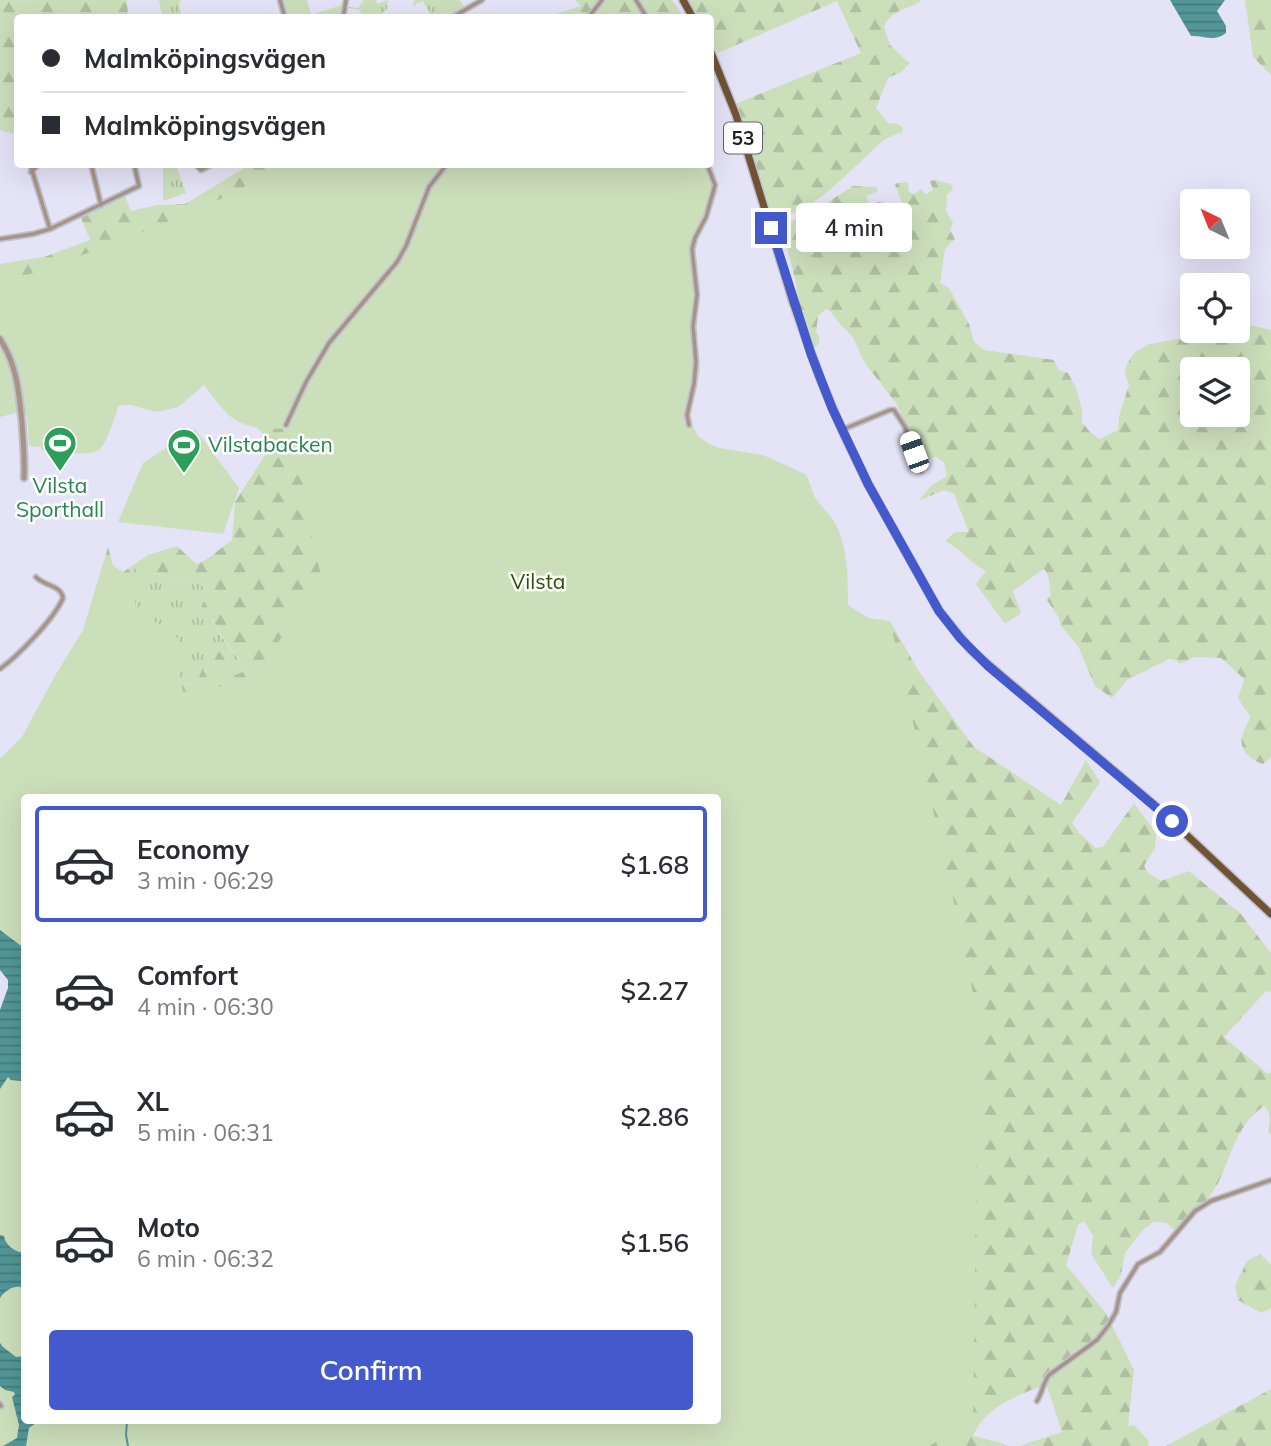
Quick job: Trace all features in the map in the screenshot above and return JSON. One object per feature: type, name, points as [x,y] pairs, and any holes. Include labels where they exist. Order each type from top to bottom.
[{"type":"main road","name":"53","points":[[714,60],[736,115],[801,327],[820,378],[879,505],[939,611],[960,638],[998,674],[1160,809],[1271,914]]},
{"type":"street","points":[[458,14],[482,0]]},
{"type":"street","points":[[30,168],[50,229]]},
{"type":"street","points":[[31,172],[35,168]]},
{"type":"street","points":[[92,168],[101,205]]},
{"type":"street","points":[[0,239],[50,229],[139,186],[135,168]]},
{"type":"street","points":[[286,425],[306,382],[329,344],[397,262],[427,191],[444,168]]},
{"type":"street","points":[[689,425],[687,415],[696,362],[693,326],[697,295],[692,249],[715,188],[709,168]]},
{"type":"street","points":[[0,339],[13,362],[17,377],[25,448],[24,478]]},
{"type":"street","points":[[842,430],[894,410],[905,427],[921,471]]},
{"type":"street","points":[[0,669],[43,627],[63,598],[59,589],[36,577]]},
{"type":"street","points":[[1037,1401],[1046,1379],[1102,1334],[1115,1312],[1120,1293],[1141,1261],[1160,1252],[1199,1208],[1271,1180]]},
{"type":"green space","points":[[0,0],[127,0],[128,14],[14,14],[14,134],[0,130]]},
{"type":"green space","points":[[159,0],[182,0],[179,1],[181,14],[161,14]]},
{"type":"green space","points":[[282,0],[307,0],[311,14],[285,14]]},
{"type":"green space","points":[[364,0],[375,0],[378,4],[388,0],[387,9],[381,14],[362,14],[359,10],[349,7],[358,8]]},
{"type":"green space","points":[[415,0],[460,0],[465,8],[454,14],[430,14],[423,1],[415,7]]},
{"type":"green space","points":[[575,0],[672,0],[682,14],[556,14],[581,6]]},
{"type":"green space","points":[[685,0],[922,0],[895,13],[884,27],[890,45],[909,63],[903,71],[888,78],[876,108],[888,123],[898,124],[903,128],[902,132],[883,141],[818,199],[788,215],[773,218],[735,104],[861,53],[837,1],[718,53],[714,46],[714,14],[694,14]]},
{"type":"green space","points":[[1245,0],[1271,0],[1271,75],[1253,57]]},
{"type":"green space","points":[[342,5],[341,14],[314,14]]},
{"type":"green space","points":[[163,168],[177,168],[186,193],[163,201]]},
{"type":"green space","name":"Vilsta","points":[[244,168],[695,168],[689,224],[688,436],[847,621],[890,621],[918,670],[974,747],[1061,805],[1086,760],[1100,782],[1072,823],[1080,834],[1096,848],[1103,847],[1134,803],[1156,833],[1155,848],[1144,866],[1148,873],[1161,881],[1189,871],[1240,913],[1271,953],[1271,992],[1266,991],[1224,1037],[1268,1074],[1271,1072],[1271,1136],[1268,1131],[1269,1114],[1264,1106],[1241,1131],[1219,1181],[1200,1208],[1178,1234],[1167,1223],[1160,1222],[1153,1222],[1142,1231],[1125,1253],[1121,1275],[1113,1288],[1091,1254],[1093,1236],[1084,1221],[1078,1225],[1066,1265],[1106,1313],[1134,1370],[1128,1426],[1134,1425],[1149,1441],[1148,1446],[1019,1446],[1062,1432],[1047,1386],[1044,1385],[1012,1398],[993,1410],[978,1426],[973,1436],[1007,1446],[26,1446],[37,1424],[721,1424],[721,794],[21,795],[0,775],[85,640],[108,546],[116,577],[148,555],[177,546],[196,564],[205,560],[232,540],[235,502],[272,444],[233,401],[202,375],[158,403],[0,413],[0,264],[44,257],[90,240],[81,218],[125,196],[131,211],[157,205],[185,204]],"holes":[[[134,568],[149,581],[153,573],[201,584],[207,593],[198,616],[210,615],[246,670],[236,675],[217,648],[211,647],[199,677],[190,685],[180,682],[174,665],[183,645],[168,630],[136,611],[131,577]]]},
{"type":"green space","name":"Vilsta","points":[[273,168],[712,168],[718,191],[708,219],[698,235],[695,257],[699,299],[696,329],[700,371],[690,407],[692,424],[698,436],[709,444],[763,455],[805,474],[816,499],[834,521],[840,534],[846,564],[848,605],[868,618],[890,621],[978,1017],[973,1436],[959,1431],[942,1437],[930,1446],[0,1446],[0,1054],[21,1017],[21,1424],[721,1424],[721,794],[21,794],[21,969],[0,944],[0,759],[22,737],[83,630],[104,560],[131,577],[136,611],[171,631],[183,645],[178,670],[183,692],[252,682],[291,623],[319,590],[322,581],[310,525],[310,503],[291,453],[290,428],[258,428],[243,424],[223,409],[204,385],[178,407],[157,412],[120,402],[106,439],[96,451],[82,454],[64,453],[29,446],[27,415],[16,413],[0,417],[0,284],[198,209]]},
{"type":"green space","points":[[936,180],[951,184],[953,190],[947,194],[946,211],[953,223],[950,230],[955,239],[945,249],[940,283],[949,288],[969,324],[974,342],[984,350],[1054,360],[1059,370],[1068,373],[1076,388],[1082,422],[1099,439],[1118,430],[1119,416],[1129,385],[1125,374],[1127,364],[1135,352],[1150,344],[1180,339],[1180,343],[1250,343],[1250,325],[1271,330],[1271,757],[1263,764],[1253,760],[1242,744],[1250,716],[1238,698],[1244,680],[1221,658],[1194,657],[1180,664],[1169,659],[1127,680],[1112,698],[1095,686],[1078,646],[1061,626],[1047,600],[1051,595],[1044,569],[1013,591],[1021,613],[1005,624],[976,584],[986,571],[945,541],[955,532],[969,532],[954,494],[944,490],[920,499],[932,485],[947,476],[944,462],[936,457],[922,463],[919,461],[913,438],[896,403],[864,362],[853,337],[826,309],[818,316],[816,332],[819,342],[812,349],[794,298],[797,287],[787,247],[781,241],[777,230],[821,205],[826,205],[853,186],[876,187],[878,191],[866,196],[870,205],[881,201],[888,204],[890,212],[896,214],[904,208],[895,185],[897,183],[908,182],[909,192],[914,194],[922,189],[926,194],[933,190],[930,181]]},
{"type":"green space","name":"Vilstabacken","points":[[195,429],[239,488],[223,534],[118,522],[143,463]]},
{"type":"green space","points":[[134,567],[150,580],[152,573],[201,584],[208,596],[213,621],[246,670],[236,675],[217,648],[199,677],[190,685],[181,682],[168,630],[136,611],[131,577]]},
{"type":"green space","points":[[1260,1254],[1271,1265],[1271,1308],[1261,1313],[1238,1300],[1235,1286],[1247,1261]]},
{"type":"green space","points":[[1271,1389],[1271,1446],[1166,1446]]},
{"type":"shaded area","points":[[1170,0],[1225,0],[1217,11],[1226,26],[1226,33],[1213,38],[1191,36]]},
{"type":"shaded area","points":[[0,930],[21,946],[21,1081],[8,1077],[0,1089],[0,1010],[8,980],[0,970]]},
{"type":"shaded area","points":[[0,1235],[4,1236],[11,1248],[21,1252],[21,1287],[6,1291],[0,1298]]},
{"type":"shaded area","points":[[0,1343],[16,1357],[21,1356],[21,1424],[35,1424],[29,1428],[26,1446],[3,1446],[17,1438],[19,1425],[12,1397],[14,1392],[0,1386]]},
{"type":"waterway","points":[[127,1424],[128,1446]]},
{"type":"place","name":"Vilsta Sporthall","points":[[60,473]]},
{"type":"place","name":"Vilstabacken","points":[[184,475]]},
{"type":"route","points":[[771,228],[801,327],[832,408],[879,505],[939,611],[960,638],[988,666],[1172,821]]}]
